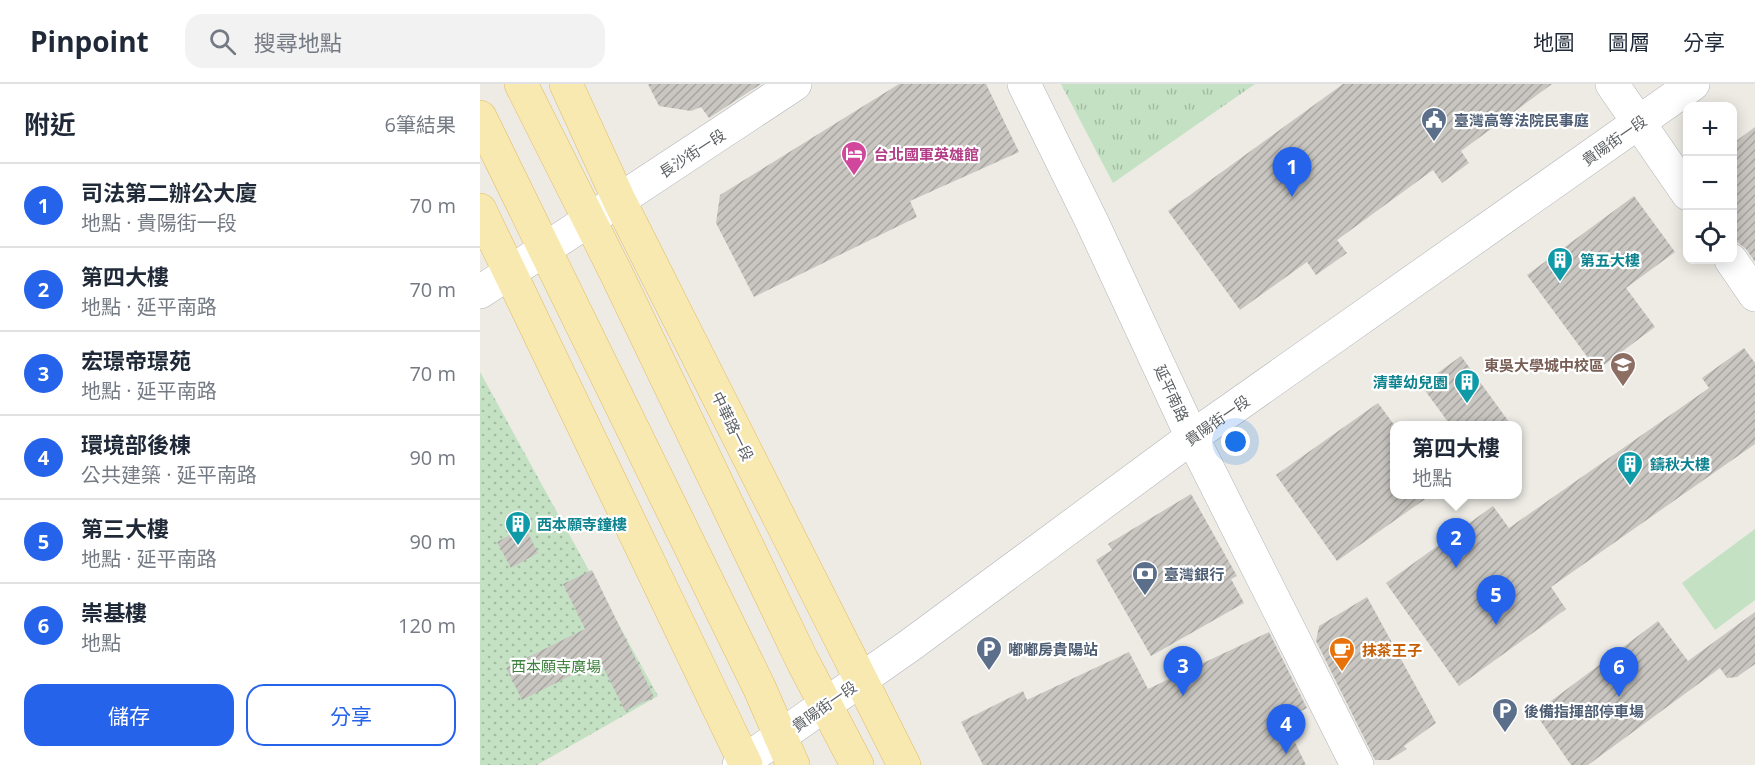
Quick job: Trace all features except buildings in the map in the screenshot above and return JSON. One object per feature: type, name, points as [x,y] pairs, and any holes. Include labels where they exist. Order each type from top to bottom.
[{"type":"main road","points":[[521,84],[802,660],[857,765]]},
{"type":"main road","name":"中華路一段","points":[[566,84],[619,200],[904,765]]},
{"type":"main road","points":[[480,117],[759,687],[787,751]]},
{"type":"main road","points":[[480,210],[511,271],[743,764]]},
{"type":"street","name":"長沙街一段","points":[[480,292],[795,84]]},
{"type":"street","name":"延平南路","points":[[1024,84],[1092,222],[1192,437],[1357,765]]},
{"type":"street","points":[[1612,84],[1683,186]]},
{"type":"street","name":"貴陽街一段","points":[[743,764],[787,751],[826,704],[1192,437],[1693,84]]},
{"type":"street","points":[[1734,264],[1755,295]]},
{"type":"green space","points":[[1061,84],[1255,84],[1113,183]]},
{"type":"green space","name":"西本願寺廣場","points":[[480,372],[658,696],[537,765],[480,765]]},
{"type":"green space","points":[[1755,529],[1755,600],[1715,630],[1682,583]]},
{"type":"place","name":"臺灣高等法院民事庭","points":[[1434,143]]},
{"type":"place","name":"台北國軍英雄館","points":[[854,177]]},
{"type":"place","name":"司法第二辦公大廈","points":[[1292,197]]},
{"type":"place","name":"第五大樓","points":[[1560,283]]},
{"type":"place","name":"東吳大學城中校區","points":[[1623,388]]},
{"type":"place","name":"清華幼兒園","points":[[1467,405]]},
{"type":"place","name":"鑄秋大樓","points":[[1630,487]]},
{"type":"place","name":"西本願寺鐘樓","points":[[518,547]]},
{"type":"place","name":"第四大樓","points":[[1456,568]]},
{"type":"place","name":"臺灣銀行","points":[[1145,597]]},
{"type":"place","name":"第三大樓","points":[[1496,625]]},
{"type":"place","name":"嘟嘟房貴陽站","points":[[989,672]]},
{"type":"place","name":"抹茶王子","points":[[1342,673]]},
{"type":"place","name":"宏璟帝璟苑","points":[[1183,696]]},
{"type":"place","name":"崇基樓","points":[[1619,697]]},
{"type":"place","name":"後備指揮部停車場","points":[[1505,734]]},
{"type":"place","name":"環境部後棟","points":[[1286,754]]}]
